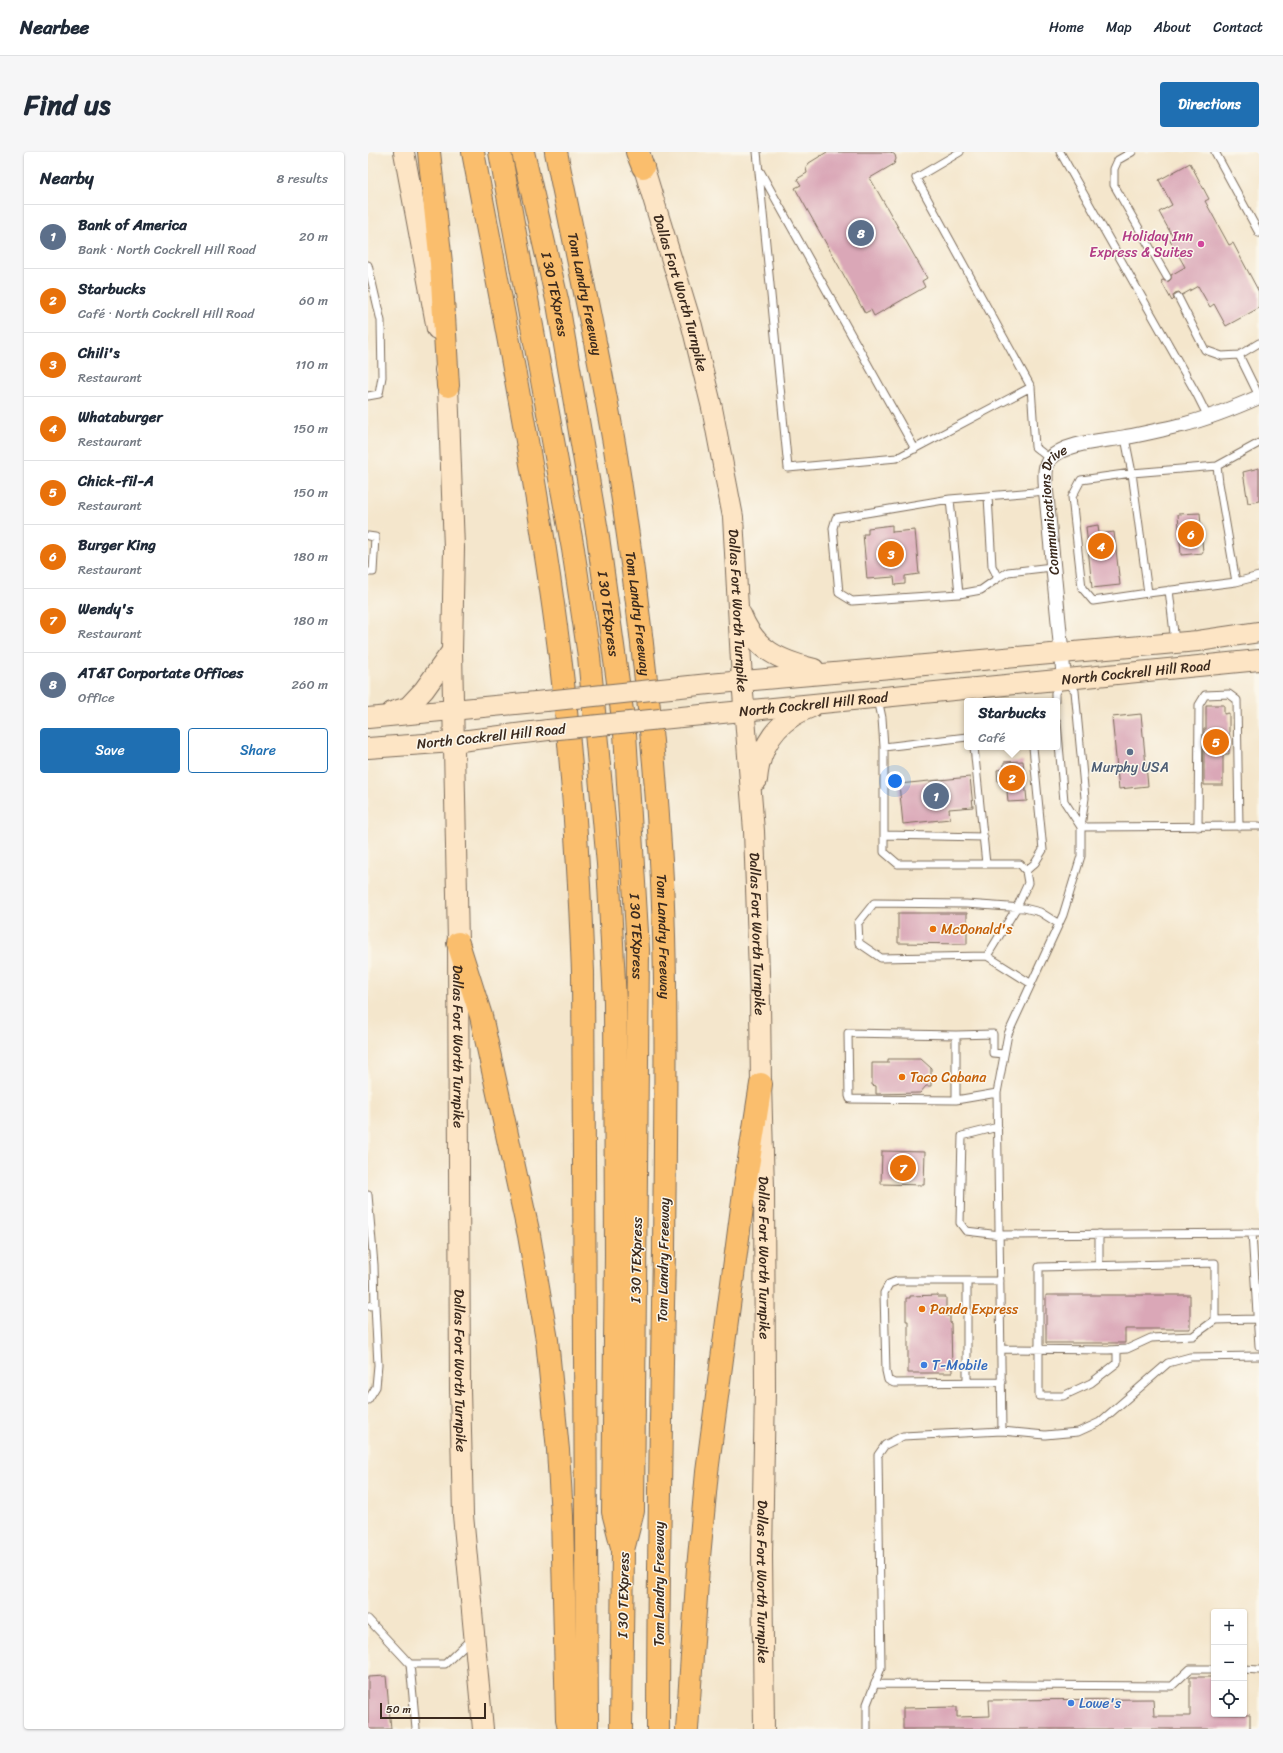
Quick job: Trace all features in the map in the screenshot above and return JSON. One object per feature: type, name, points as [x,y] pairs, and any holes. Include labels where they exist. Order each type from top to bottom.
[{"type":"highway","points":[[429,152],[441,263],[448,386]]},
{"type":"highway","points":[[473,152],[531,459],[560,656],[572,773],[583,972],[587,1729]]},
{"type":"highway","points":[[500,152],[573,549],[589,656],[608,864],[615,1002],[616,1255],[613,1512],[623,1550]]},
{"type":"highway","name":"I 30 TEXpress","points":[[523,152],[559,312],[598,537],[625,733],[638,949],[633,1511],[623,1550],[621,1729]]},
{"type":"highway","name":"Tom Landry Freeway","points":[[556,152],[615,449],[630,550],[653,756],[660,859],[665,963],[666,1068],[658,1575],[658,1729]]},
{"type":"highway","points":[[458,943],[481,1016],[529,1235],[547,1340],[562,1516],[567,1720],[570,1729]]},
{"type":"highway","points":[[687,1729],[698,1568],[707,1472],[745,1185],[761,1084]]},
{"type":"main road","name":"Dallas Fort Worth Turnpike","points":[[404,152],[448,386],[454,548],[452,651],[458,943],[460,1389],[463,1515],[482,1729]]},
{"type":"main road","name":"Dallas Fort Worth Turnpike","points":[[640,157],[692,326],[712,408],[733,517],[742,680],[753,818],[760,1002],[764,1195],[765,1389],[762,1554],[764,1729]]},
{"type":"main road","points":[[738,605],[746,627],[758,643],[769,652],[788,662],[825,672]]},
{"type":"main road","name":"North Cockrell Hill Road","points":[[371,718],[825,672],[1175,643],[1259,632]]},
{"type":"main road","points":[[371,718],[408,707],[424,690],[452,651]]},
{"type":"main road","name":"North Cockrell Hill Road","points":[[368,748],[453,742],[548,730],[744,710],[877,697],[969,691],[1064,679],[1259,660]]},
{"type":"main road","points":[[753,818],[758,763],[767,742],[782,725],[802,711],[830,702]]},
{"type":"street","name":"Communications Drive","points":[[1064,679],[1052,567],[1046,491],[1046,468],[1050,459],[1075,445],[1125,438],[1208,417],[1235,408],[1259,396]]},
{"type":"lane","points":[[757,152],[788,468],[897,458],[1031,387]]},
{"type":"lane","points":[[960,152],[916,178],[1031,387],[1035,447],[1050,459]]},
{"type":"lane","points":[[1060,152],[1196,393],[1208,417]]},
{"type":"lane","points":[[1132,152],[1118,160],[1114,169],[1114,185],[1167,277]]},
{"type":"lane","points":[[1215,152],[1259,233]]},
{"type":"lane","points":[[759,168],[915,449]]},
{"type":"lane","points":[[368,265],[381,321],[382,377],[379,394],[368,396]]},
{"type":"lane","points":[[1178,297],[1205,350],[1222,356],[1239,355],[1259,343]]},
{"type":"lane","points":[[1239,355],[1259,396]]},
{"type":"lane","points":[[1125,438],[1132,473],[1148,593]]},
{"type":"lane","points":[[1259,443],[1217,466],[1132,473],[1081,480],[1072,497],[1082,588],[1093,601],[1236,582],[1259,576]]},
{"type":"lane","points":[[1217,466],[1236,582]]},
{"type":"lane","points":[[1046,491],[950,499],[836,518],[833,528],[839,593],[852,601],[959,594],[982,590],[1008,572],[1052,567]]},
{"type":"lane","points":[[988,496],[992,566],[998,578]]},
{"type":"lane","points":[[950,499],[959,594]]},
{"type":"lane","points":[[368,536],[374,537],[373,572],[368,572]]},
{"type":"lane","points":[[1169,590],[1175,643]]},
{"type":"lane","points":[[1002,1431],[997,1093],[1008,1034],[1063,915],[1081,856],[1085,798],[1075,691],[1064,679],[1055,693],[1055,698]]},
{"type":"lane","points":[[1198,827],[1199,705],[1205,695],[1230,694],[1237,700],[1239,827]]},
{"type":"lane","points":[[877,697],[882,718],[884,747],[884,852],[898,864],[1020,864],[1026,871],[1028,883],[1017,907],[987,956]]},
{"type":"lane","points":[[884,747],[964,738]]},
{"type":"lane","points":[[974,750],[986,864]]},
{"type":"lane","points":[[1026,871],[1035,863],[1043,850],[1033,750]]},
{"type":"lane","points":[[1059,750],[1064,801],[1082,828]]},
{"type":"lane","points":[[1082,828],[1259,826]]},
{"type":"lane","points":[[884,835],[984,837]]},
{"type":"lane","points":[[1030,984],[987,956],[880,958],[859,944],[858,922],[874,903],[966,904],[1017,907],[1040,912],[1059,924]]},
{"type":"lane","points":[[997,1093],[956,1100],[850,1099],[848,1033],[956,1035],[993,1034],[993,1053],[1004,1054]]},
{"type":"lane","points":[[956,1035],[956,1100]]},
{"type":"lane","points":[[998,1127],[962,1136],[960,1223],[966,1232],[1000,1235],[1256,1233],[1257,1319],[1259,1346]]},
{"type":"lane","points":[[368,1195],[374,1265],[371,1305],[378,1365],[376,1387],[368,1400]]},
{"type":"lane","points":[[1099,1234],[1099,1266]]},
{"type":"lane","points":[[1117,1350],[1117,1363],[1091,1383],[1063,1396],[1040,1396],[1039,1267],[1215,1263],[1215,1320]]},
{"type":"lane","points":[[1000,1282],[897,1282],[889,1284],[884,1293],[886,1371],[888,1380],[894,1383],[1002,1382]]},
{"type":"lane","points":[[967,1282],[967,1382]]},
{"type":"lane","points":[[1001,1349],[1127,1349],[1151,1338],[1193,1336],[1215,1320],[1257,1319]]},
{"type":"lane","points":[[867,1729],[867,1704],[881,1668],[878,1455],[885,1445],[903,1436],[1002,1431],[1045,1435],[1078,1432],[1100,1422],[1168,1364],[1190,1357],[1259,1356]]},
{"type":"lane","points":[[368,1619],[410,1664],[416,1729]]},
{"type":"lane","points":[[410,1664],[445,1664],[474,1636]]},
{"type":"lane","points":[[875,1684],[1172,1686],[1190,1669],[1211,1669]]},
{"type":"lane","points":[[1247,1670],[1259,1670]]},
{"type":"building","points":[[827,152],[891,152],[895,155],[896,159],[894,164],[870,178],[927,278],[922,281],[925,287],[874,316],[871,310],[865,313],[795,188],[801,185],[797,179],[807,173],[806,168],[809,163]]},
{"type":"building","name":"Holiday Inn Express & Suites","points":[[1190,163],[1209,199],[1205,201],[1229,245],[1233,243],[1259,292],[1259,308],[1226,326],[1214,304],[1210,307],[1198,286],[1182,295],[1179,292],[1175,293],[1172,301],[1161,281],[1169,281],[1171,279],[1171,275],[1185,267],[1170,240],[1174,239],[1159,212],[1172,205],[1159,180]]},
{"type":"building","points":[[1259,468],[1259,501],[1248,503],[1243,472]]},
{"type":"building","points":[[1200,513],[1203,553],[1181,555],[1178,514]]},
{"type":"building","points":[[892,525],[892,532],[915,530],[919,574],[905,576],[905,584],[895,585],[894,577],[867,579],[863,534],[868,534],[868,528]]},
{"type":"building","points":[[1098,525],[1099,534],[1114,532],[1120,585],[1092,588],[1086,527]]},
{"type":"building","points":[[1206,705],[1224,705],[1224,714],[1229,713],[1229,754],[1223,754],[1223,785],[1204,785],[1204,729],[1206,729]]},
{"type":"building","name":"Murphy USA","points":[[1141,714],[1148,786],[1119,789],[1112,717]]},
{"type":"building","points":[[1023,761],[1027,801],[1008,802],[1006,780],[998,781],[997,770],[1004,769],[1004,762]]},
{"type":"building","points":[[970,777],[973,807],[949,809],[950,819],[903,824],[899,784]]},
{"type":"building","name":"McDonald's","points":[[898,913],[967,913],[967,944],[898,943]]},
{"type":"building","name":"Taco Cabana","points":[[888,1059],[921,1059],[931,1068],[931,1086],[926,1086],[920,1093],[876,1094],[876,1086],[872,1085],[872,1063],[888,1063]]},
{"type":"building","points":[[882,1151],[925,1152],[924,1185],[881,1184]]},
{"type":"building","points":[[938,1295],[938,1297],[946,1297],[946,1316],[950,1316],[952,1373],[908,1373],[908,1321],[906,1321],[906,1298],[910,1298],[910,1296]]},
{"type":"building","points":[[1046,1295],[1190,1295],[1190,1329],[1125,1329],[1125,1343],[1046,1343]]},
{"type":"building","points":[[386,1676],[391,1729],[368,1729],[368,1677]]},
{"type":"building","name":"Lowe's","points":[[1190,1677],[1211,1677],[1211,1717],[1247,1717],[1247,1715],[1250,1715],[1250,1729],[903,1729],[903,1708],[957,1707],[957,1717],[990,1716],[989,1700],[1153,1699],[1154,1716],[1190,1716]]},
{"type":"place","name":"AT&T Corportate Offices","points":[[861,233]]},
{"type":"place","name":"Holiday Inn Express & Suites","points":[[1201,244]]},
{"type":"place","name":"Burger King","points":[[1191,534]]},
{"type":"place","name":"Whataburger","points":[[1101,546]]},
{"type":"place","name":"Chili's","points":[[891,554]]},
{"type":"place","name":"Chick-fil-A","points":[[1216,742]]},
{"type":"place","name":"Murphy USA","points":[[1130,752]]},
{"type":"place","name":"Starbucks","points":[[1012,778]]},
{"type":"place","name":"Bank of America","points":[[936,796]]},
{"type":"place","name":"McDonald's","points":[[933,929]]},
{"type":"place","name":"Taco Cabana","points":[[902,1077]]},
{"type":"place","name":"Wendy's","points":[[903,1168]]},
{"type":"place","name":"Panda Express","points":[[922,1309]]},
{"type":"place","name":"T-Mobile","points":[[924,1365]]},
{"type":"place","name":"Lowe's","points":[[1071,1703]]}]
